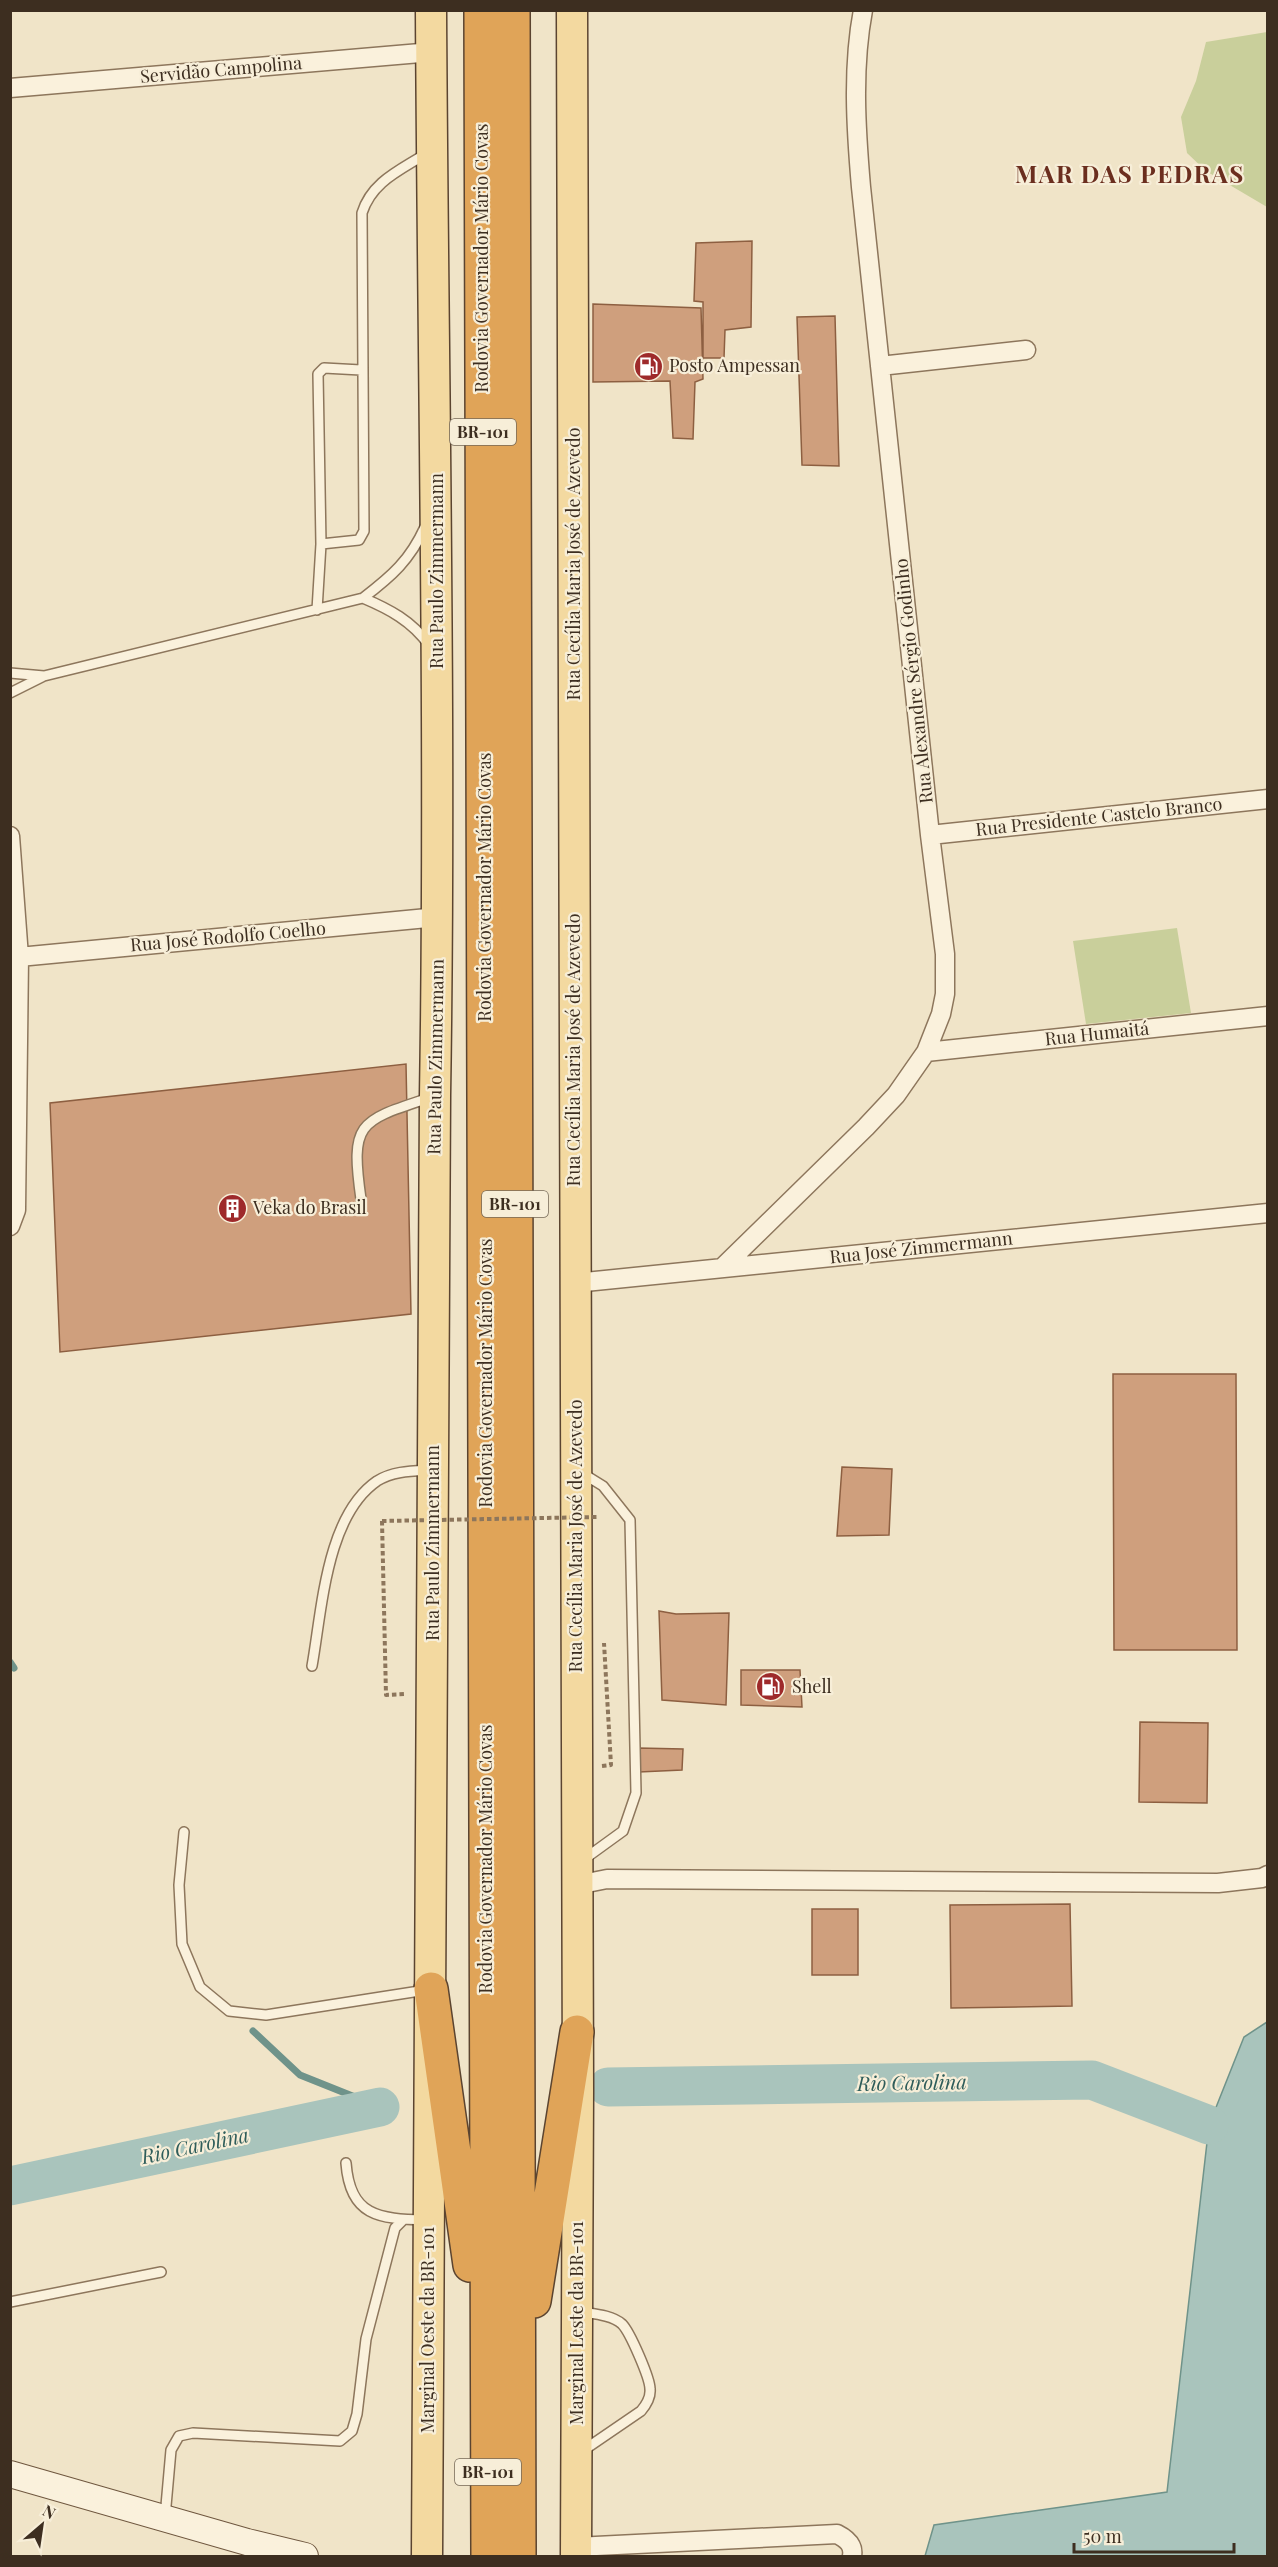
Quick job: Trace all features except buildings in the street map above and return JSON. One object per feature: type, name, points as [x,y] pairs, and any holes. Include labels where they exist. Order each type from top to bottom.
[{"type":"highway","name":"Rodovia Governador Mário Covas","points":[[482,10],[488,2556]]},
{"type":"highway","name":"Rodovia Governador Mário Covas","points":[[513,10],[519,2556]]},
{"type":"highway","points":[[431,1989],[487,2388]]},
{"type":"highway","points":[[518,2397],[578,2032]]},
{"type":"main road","name":"Rua Paulo Zimmermann","points":[[429,2103],[432,1470],[438,917],[437,502],[431,10]]},
{"type":"main road","name":"Rua Cecília Maria José de Azevedo","points":[[572,10],[578,2090]]},
{"type":"main road","name":"Marginal Leste da BR-101","points":[[576,2552],[578,2090]]},
{"type":"main road","name":"Marginal Oeste da BR-101","points":[[427,2556],[416,2220],[429,2103]]},
{"type":"main road","points":[[10,2474],[306,2556]]},
{"type":"street","name":"Rua Alexandre Sérgio Godinho","points":[[722,1268],[882,1111],[926,1052],[941,1014],[946,972],[858,149],[857,58],[863,10]]},
{"type":"street","name":"Servidão Campolina","points":[[10,88],[432,52]]},
{"type":"street","points":[[880,366],[1026,350]]},
{"type":"street","name":"Rua Presidente Castelo Branco","points":[[930,835],[1268,799]]},
{"type":"street","points":[[10,1226],[16,1210],[15,1032],[19,957],[11,836]]},
{"type":"street","name":"Rua José Rodolfo Coelho","points":[[19,957],[438,917]]},
{"type":"street","name":"Rua Humaitá","points":[[926,1052],[1268,1016]]},
{"type":"street","name":"Rua José Zimmermann","points":[[575,1283],[1268,1213]]},
{"type":"street","points":[[577,1875],[607,1879],[1218,1883],[1262,1878],[1268,1875]]},
{"type":"street","points":[[576,2552],[837,2534],[848,2539],[853,2551],[852,2556]]},
{"type":"lane","points":[[321,544],[358,540],[364,531],[361,232],[366,197],[375,187],[433,149]]},
{"type":"lane","points":[[316,610],[321,544],[318,374],[324,368],[361,370]]},
{"type":"lane","points":[[10,693],[44,676],[363,598],[387,580],[408,559],[437,502]]},
{"type":"lane","points":[[363,598],[386,607],[406,620],[423,636],[437,656]]},
{"type":"lane","points":[[10,673],[44,676]]},
{"type":"lane","points":[[361,1199],[356,1160],[360,1133],[370,1120],[435,1096]]},
{"type":"lane","points":[[575,1469],[603,1486],[630,1520],[636,1792],[623,1831],[577,1875]]},
{"type":"lane","points":[[312,1666],[331,1560],[346,1515],[362,1494],[379,1480],[399,1472],[432,1470]]},
{"type":"lane","points":[[184,1832],[179,1885],[182,1944],[200,1987],[229,2011],[266,2015],[431,1989]]},
{"type":"lane","points":[[346,2163],[348,2185],[354,2200],[368,2211],[416,2220]]},
{"type":"lane","points":[[165,2518],[171,2450],[179,2436],[193,2433],[340,2441],[352,2431],[357,2414],[366,2339],[395,2228],[416,2220]]},
{"type":"lane","points":[[10,2302],[161,2272]]},
{"type":"lane","points":[[577,2312],[603,2316],[621,2323],[632,2338],[651,2389],[648,2402],[641,2411],[577,2455]]},
{"type":"path","points":[[409,1694],[386,1695],[382,1521],[598,1517]]},
{"type":"green space","points":[[1268,32],[1267,207],[1206,171],[1187,153],[1181,117],[1196,81],[1206,42]]},
{"type":"green space","points":[[1177,928],[1191,1013],[1086,1024],[1073,941]]},
{"type":"water","points":[[1267,2022],[1267,2556],[925,2556],[934,2525],[1167,2492],[1209,2125],[1244,2037]]},
{"type":"waterway","points":[[10,1662],[14,1668]]},
{"type":"waterway","points":[[253,2031],[300,2075],[380,2107]]},
{"type":"waterway","name":"Rio Carolina","points":[[608,2087],[1092,2080],[1209,2125]]},
{"type":"waterway","name":"Rio Carolina","points":[[10,2186],[380,2107]]},
{"type":"place","name":"Posto Ampessan","points":[[648,366]]},
{"type":"place","name":"Veka do Brasil","points":[[232,1208]]},
{"type":"place","name":"Shell","points":[[771,1687]]},
{"type":"district","name":"MAR DAS PEDRAS","points":[[1130,175]]}]
